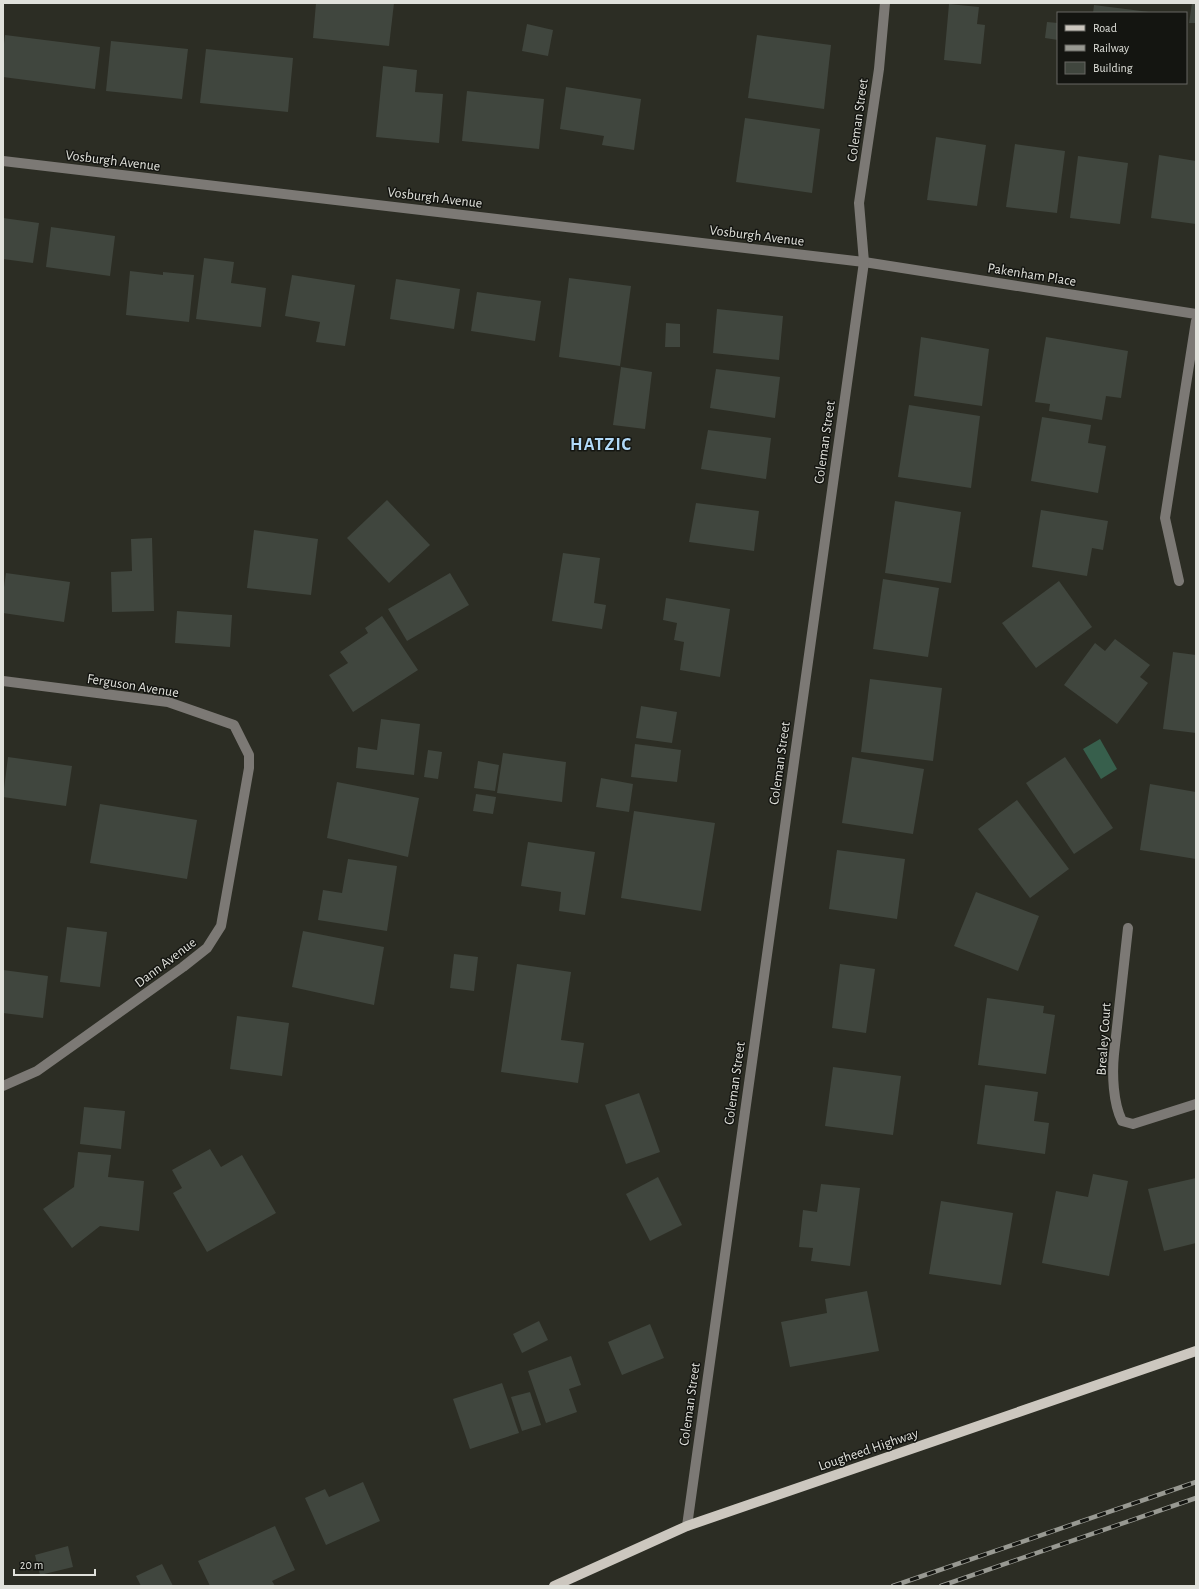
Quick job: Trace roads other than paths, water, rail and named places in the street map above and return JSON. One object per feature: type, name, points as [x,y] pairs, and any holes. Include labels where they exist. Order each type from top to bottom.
[{"type":"main road","name":"Lougheed Highway","points":[[554,1586],[686,1526],[1196,1351]]},
{"type":"street","name":"Coleman Street","points":[[686,1526],[864,262],[859,203],[879,69],[885,3]]},
{"type":"street","name":"Vosburgh Avenue","points":[[3,161],[864,262]]},
{"type":"street","name":"Pakenham Place","points":[[864,262],[1196,314]]},
{"type":"street","points":[[1179,581],[1165,518],[1196,321]]},
{"type":"street","name":"Ferguson Avenue","points":[[3,681],[176,704],[234,725],[249,755],[249,768]]},
{"type":"street","name":"Dann Avenue","points":[[3,1086],[37,1071],[183,967],[207,948],[221,926],[249,768]]},
{"type":"street","name":"Brealey Court","points":[[1128,928],[1113,1069],[1118,1112],[1122,1121],[1133,1124],[1196,1104]]},
{"type":"railway","points":[[893,1586],[1196,1482]]},
{"type":"railway","points":[[941,1586],[1196,1498]]},
{"type":"district","name":"HATZIC","points":[[601,444]]}]
